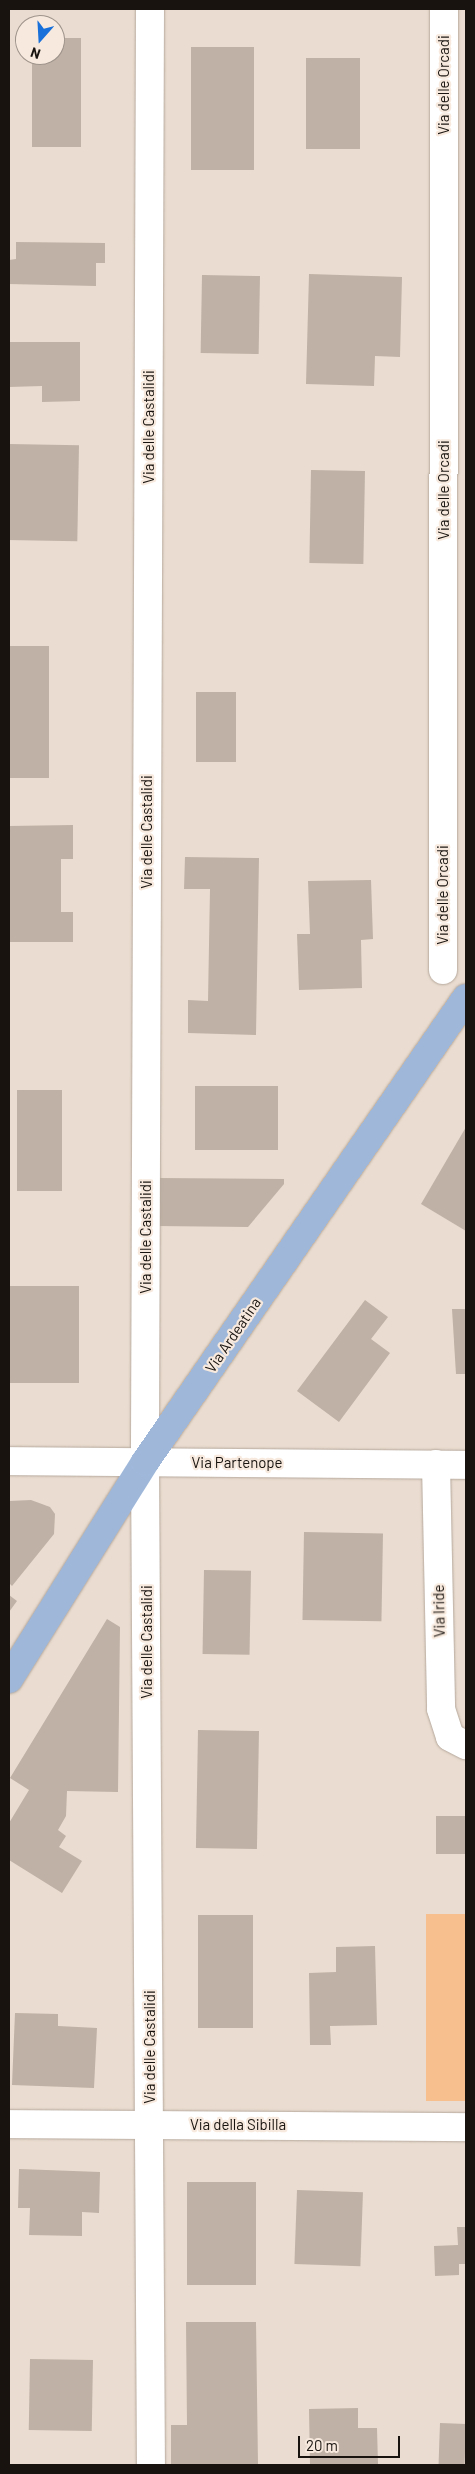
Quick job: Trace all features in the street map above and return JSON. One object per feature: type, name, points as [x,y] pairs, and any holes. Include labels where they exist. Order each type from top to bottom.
[{"type":"main road","name":"Via Ardeatina","points":[[9,1679],[146,1462],[466,998]]},
{"type":"street","name":"Via delle Castalidi","points":[[150,9],[146,1462],[151,2125],[151,2465]]},
{"type":"street","name":"Via delle Orcadi","points":[[443,970],[444,9]]},
{"type":"street","name":"Via Partenope","points":[[9,1461],[466,1465]]},
{"type":"street","name":"Via Iride","points":[[436,1464],[441,1709],[450,1737],[466,1745]]},
{"type":"street","name":"Via della Sibilla","points":[[9,2124],[466,2127]]},
{"type":"shaded area","points":[[426,1914],[466,1914],[466,2101],[426,2101]]},
{"type":"building","points":[[65,38],[81,38],[81,147],[32,147],[32,65],[65,65]]},
{"type":"building","points":[[191,47],[254,47],[254,170],[191,170]]},
{"type":"building","points":[[306,58],[360,58],[360,149],[306,149]]},
{"type":"building","points":[[16,242],[105,243],[105,263],[96,263],[96,286],[9,284],[9,260],[16,259]]},
{"type":"building","points":[[309,274],[402,277],[400,357],[375,356],[374,386],[306,384]]},
{"type":"building","points":[[202,275],[260,276],[259,354],[201,353]]},
{"type":"building","points":[[9,342],[80,342],[80,401],[42,402],[42,386],[9,387]]},
{"type":"building","points":[[9,444],[79,445],[77,541],[9,540]]},
{"type":"building","points":[[311,470],[365,471],[363,564],[309,563]]},
{"type":"building","points":[[9,646],[49,646],[49,778],[9,778]]},
{"type":"building","points":[[196,692],[236,692],[236,762],[196,762]]},
{"type":"building","points":[[73,825],[73,859],[61,859],[61,912],[73,912],[73,942],[9,942],[9,826]]},
{"type":"building","points":[[185,857],[259,858],[256,1035],[188,1033],[188,1000],[208,1001],[210,889],[184,889]]},
{"type":"building","points":[[371,880],[373,939],[361,940],[362,988],[299,990],[297,934],[310,934],[308,881]]},
{"type":"building","points":[[195,1086],[278,1086],[278,1150],[195,1150]]},
{"type":"building","points":[[17,1090],[62,1090],[62,1191],[17,1191]]},
{"type":"building","points":[[466,1127],[466,1231],[421,1204]]},
{"type":"building","points":[[158,1178],[284,1179],[284,1184],[248,1227],[157,1226]]},
{"type":"building","points":[[9,1286],[79,1286],[79,1383],[9,1383]]},
{"type":"building","points":[[365,1300],[388,1317],[371,1339],[390,1353],[339,1422],[297,1391]]},
{"type":"building","points":[[452,1309],[466,1309],[466,1374],[456,1374]]},
{"type":"building","points":[[31,1500],[50,1507],[55,1514],[54,1534],[12,1586],[9,1583],[9,1501]]},
{"type":"building","points":[[304,1532],[383,1533],[381,1621],[302,1620]]},
{"type":"building","points":[[204,1570],[251,1571],[250,1655],[203,1654]]},
{"type":"building","points":[[9,1595],[17,1601],[9,1612]]},
{"type":"building","points":[[107,1619],[120,1627],[118,1792],[67,1791],[66,1816],[58,1830],[66,1836],[59,1847],[82,1861],[62,1893],[9,1860],[9,1823],[29,1790],[10,1778]]},
{"type":"building","points":[[198,1730],[259,1731],[257,1849],[196,1848]]},
{"type":"building","points":[[436,1816],[466,1816],[466,1854],[436,1854]]},
{"type":"building","points":[[198,1915],[253,1915],[253,2028],[198,2028]]},
{"type":"building","points":[[375,1946],[377,2025],[330,2026],[331,2045],[310,2045],[309,1973],[336,1972],[336,1947]]},
{"type":"building","points":[[15,2013],[58,2014],[58,2026],[97,2028],[94,2088],[12,2085]]},
{"type":"building","points":[[19,2169],[100,2172],[99,2213],[82,2212],[82,2236],[29,2235],[30,2208],[18,2208]]},
{"type":"building","points":[[187,2182],[256,2182],[256,2285],[187,2285]]},
{"type":"building","points":[[297,2190],[363,2192],[360,2266],[294,2264]]},
{"type":"building","points":[[457,2227],[466,2227],[466,2264],[459,2264],[459,2275],[435,2276],[434,2246],[458,2245]]},
{"type":"building","points":[[186,2322],[256,2322],[258,2465],[171,2465],[171,2425],[187,2425]]},
{"type":"building","points":[[30,2359],[93,2360],[92,2431],[29,2430]]},
{"type":"building","points":[[358,2408],[358,2428],[377,2428],[378,2464],[310,2465],[309,2409]]},
{"type":"building","points":[[440,2423],[466,2424],[465,2465],[439,2465]]}]
